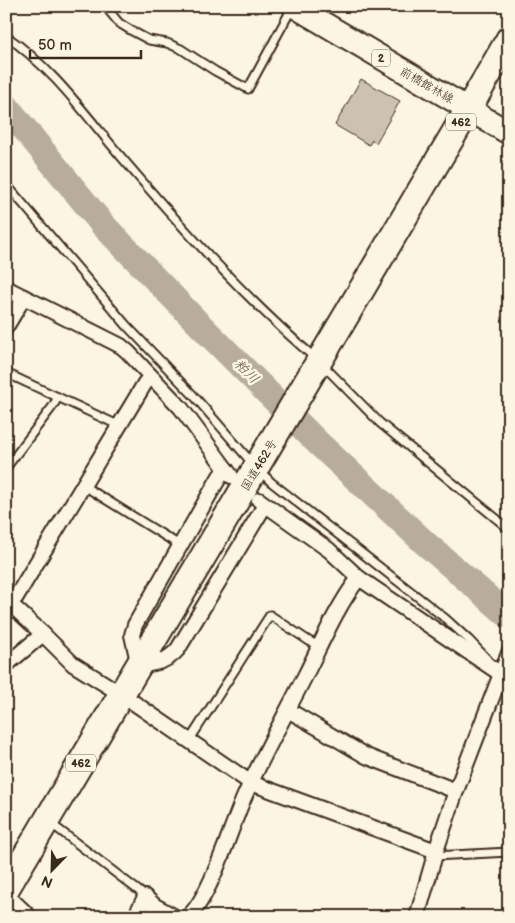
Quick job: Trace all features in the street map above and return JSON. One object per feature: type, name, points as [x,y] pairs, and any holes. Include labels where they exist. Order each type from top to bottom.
[{"type":"highway","name":"国道462号","points":[[6,890],[507,45]]},
{"type":"main road","name":"前橋館林線","points":[[293,6],[509,133]]},
{"type":"main road","points":[[6,900],[24,917]]},
{"type":"street","points":[[6,288],[121,346],[185,413],[228,472],[220,476],[135,625],[132,635],[139,666],[171,658],[178,649],[262,503],[329,550],[359,578],[504,669],[456,791],[435,853],[417,917]]},
{"type":"street","points":[[6,327],[24,297]]},
{"type":"street","points":[[151,377],[144,383],[16,597],[8,602],[44,634],[73,664],[121,694],[251,783],[435,853]]},
{"type":"street","points":[[188,917],[202,897],[212,877],[251,783],[320,646],[350,589],[359,578]]},
{"type":"street","points":[[6,665],[44,634]]},
{"type":"street","points":[[288,710],[366,756],[456,791]]},
{"type":"street","points":[[135,917],[146,897],[155,906],[175,917]]},
{"type":"lane","points":[[105,6],[119,23],[132,32],[149,40],[167,43],[180,49],[248,89],[293,6]]},
{"type":"lane","points":[[6,36],[30,54],[68,94],[124,160],[265,314],[319,363],[380,423],[509,529]]},
{"type":"lane","points":[[6,184],[127,326],[194,396],[242,454],[258,466],[271,482],[446,619],[476,647],[504,669]]},
{"type":"lane","points":[[6,373],[120,426]]},
{"type":"lane","points":[[6,468],[54,406],[58,397]]},
{"type":"lane","points":[[84,486],[181,546]]},
{"type":"lane","points":[[189,741],[270,615],[309,641],[320,646]]},
{"type":"lane","points":[[47,821],[146,897]]},
{"type":"lane","points":[[435,853],[509,852]]},
{"type":"building","points":[[361,79],[400,101],[376,143],[372,140],[369,145],[335,125]]},
{"type":"waterway","name":"粕川","points":[[6,106],[103,225],[198,323],[317,442],[425,543],[509,616]]}]
